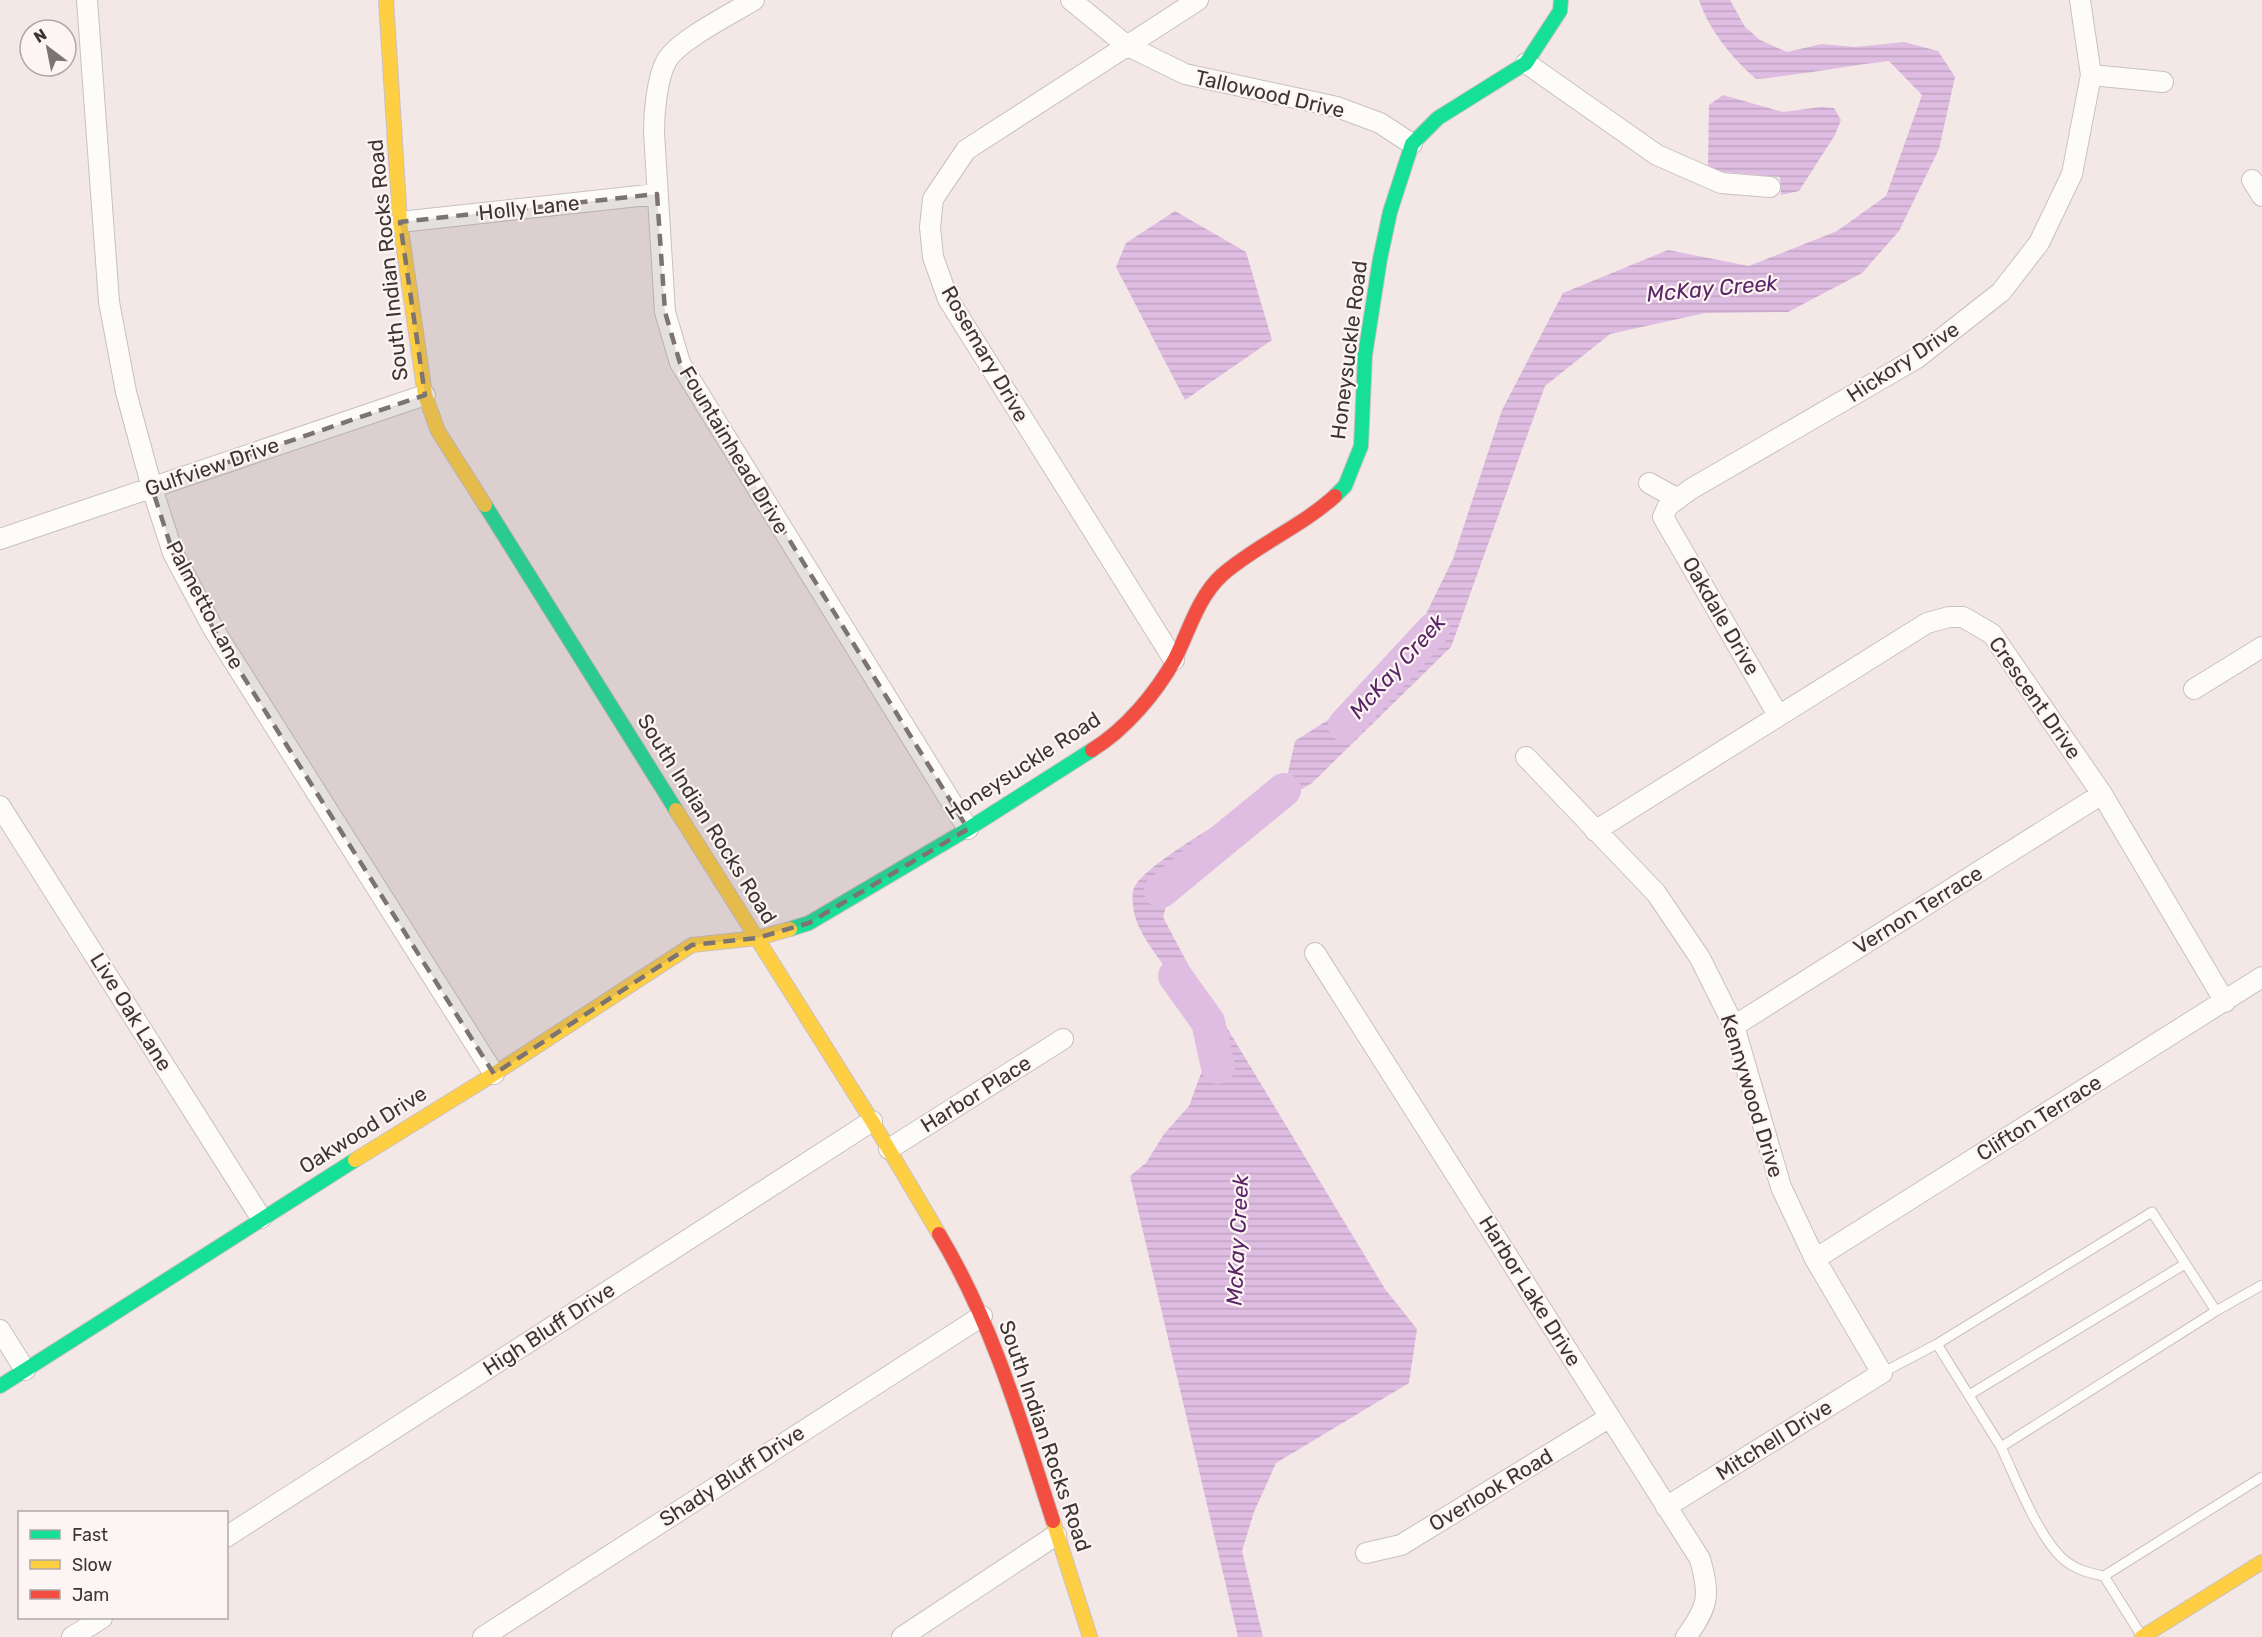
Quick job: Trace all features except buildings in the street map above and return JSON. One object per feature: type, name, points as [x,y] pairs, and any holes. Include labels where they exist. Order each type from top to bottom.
[{"type":"street","name":"Palmetto Lane","points":[[87,0],[109,302],[126,392],[152,488],[173,553],[214,630],[494,1074]]},
{"type":"street","name":"South Indian Rocks Road","points":[[386,0],[400,222],[425,395],[438,431],[873,1121],[962,1272],[1002,1362],[1090,1637]]},
{"type":"street","name":"Fountainhead Drive","points":[[754,0],[682,44],[667,60],[654,107],[665,312],[680,363],[968,829]]},
{"type":"street","name":"Tallowood Drive","points":[[1071,0],[1126,45],[1185,75],[1337,107],[1380,123],[1412,144]]},
{"type":"street","name":"Rosemary Drive","points":[[1174,660],[948,298],[933,257],[930,228],[933,200],[966,150],[1198,0]]},
{"type":"street","name":"Honeysuckle Road","points":[[757,938],[809,923],[968,829],[1104,743],[1142,707],[1174,660],[1200,604],[1221,576],[1320,508],[1345,486],[1361,446],[1365,355],[1380,259],[1390,212],[1412,144],[1438,118],[1526,63],[1560,11],[1561,0]]},
{"type":"street","name":"Hickory Drive","points":[[1663,517],[1668,506],[1678,499],[1917,358],[2001,292],[2039,243],[2072,174],[2091,75],[2080,0]]},
{"type":"street","points":[[1526,63],[1657,155],[1721,183],[1770,187]]},
{"type":"street","points":[[2091,75],[2163,82]]},
{"type":"street","name":"Holly Lane","points":[[400,222],[657,194]]},
{"type":"street","name":"Gulfview Drive","points":[[0,538],[425,395]]},
{"type":"street","points":[[1649,483],[1678,499]]},
{"type":"street","name":"Oakdale Drive","points":[[1663,517],[1778,715]]},
{"type":"street","name":"Crescent Drive","points":[[1595,831],[1927,623],[1949,617],[1963,617],[1992,634],[2102,794],[2225,1002]]},
{"type":"street","points":[[2194,689],[2262,647]]},
{"type":"street","name":"Kennywood Drive","points":[[1526,757],[1656,893],[1700,958],[1734,1026],[1781,1187],[1815,1258],[1882,1372]]},
{"type":"street","name":"Vernon Terrace","points":[[1734,1026],[2102,794]]},
{"type":"street","name":"Live Oak Lane","points":[[0,806],[261,1218]]},
{"type":"street","name":"Oakwood Drive","points":[[0,1386],[261,1218],[494,1074],[692,945],[757,938]]},
{"type":"street","name":"Harbor Lake Drive","points":[[1315,952],[1700,1559],[1707,1587],[1702,1616],[1686,1637]]},
{"type":"street","name":"Clifton Terrace","points":[[1815,1258],[2262,977]]},
{"type":"street","name":"Harbor Place","points":[[889,1149],[1063,1039]]},
{"type":"street","name":"High Bluff Drive","points":[[228,1536],[873,1121]]},
{"type":"street","name":"Shady Bluff Drive","points":[[483,1637],[982,1316]]},
{"type":"street","points":[[0,1330],[25,1370]]},
{"type":"street","name":"Mitchell Drive","points":[[1666,1507],[1882,1372]]},
{"type":"street","name":"Overlook Road","points":[[1366,1553],[1401,1545],[1610,1417]]},
{"type":"street","points":[[902,1637],[1056,1535]]},
{"type":"street","points":[[2142,1637],[2262,1562]]},
{"type":"street","points":[[72,1637],[99,1619]]},
{"type":"lane","points":[[1882,1372],[1937,1344],[2152,1212],[2216,1311]]},
{"type":"lane","points":[[1969,1395],[2186,1264]]},
{"type":"lane","points":[[2001,1447],[2262,1284]]},
{"type":"lane","points":[[1937,1344],[2001,1447],[2036,1521],[2061,1557],[2083,1572],[2104,1576],[2262,1477]]},
{"type":"lane","points":[[2104,1576],[2142,1637]]},
{"type":"highlighted area","points":[[657,194],[665,312],[680,363],[968,829],[809,923],[757,938],[692,945],[494,1074],[214,630],[173,553],[152,488],[425,395],[400,222]]},
{"type":"water","points":[[1699,0],[1730,0],[1745,27],[1760,40],[1787,52],[1822,44],[1855,47],[1904,42],[1938,51],[1955,77],[1939,149],[1899,231],[1862,273],[1788,312],[1705,313],[1610,334],[1545,386],[1451,647],[1312,783],[1220,838],[1173,882],[1163,917],[1193,974],[1213,1005],[1202,1015],[1154,952],[1139,927],[1133,906],[1134,888],[1142,877],[1179,848],[1285,786],[1295,741],[1395,677],[1453,559],[1502,410],[1563,293],[1668,250],[1749,266],[1837,231],[1886,196],[1922,95],[1889,61],[1756,79],[1722,43]]},
{"type":"water","points":[[1723,95],[1783,112],[1821,107],[1834,108],[1841,120],[1835,135],[1799,191],[1781,195],[1780,177],[1723,172],[1708,166],[1709,105]]},
{"type":"water","points":[[1175,211],[1246,252],[1272,340],[1185,400],[1116,267],[1126,243]]},
{"type":"water","points":[[1218,1013],[1385,1289],[1417,1329],[1409,1383],[1276,1463],[1254,1512],[1242,1551],[1263,1637],[1238,1637],[1130,1176],[1146,1163],[1164,1134],[1189,1106],[1203,1068],[1197,1032]]},
{"type":"waterway","name":"McKay Creek","points":[[1345,725],[1433,630]]},
{"type":"waterway","name":"McKay Creek","points":[[1161,891],[1284,790]]},
{"type":"waterway","name":"McKay Creek","points":[[1175,976],[1208,1022],[1218,1067]]},
{"type":"traffic: fast","points":[[1335,496],[1345,486],[1361,446],[1365,355],[1380,259],[1390,212],[1412,144],[1438,118],[1526,63],[1560,11],[1561,0]]},
{"type":"traffic: fast","points":[[485,505],[676,810]]},
{"type":"traffic: fast","points":[[790,929],[809,923],[968,829],[1092,750]]},
{"type":"traffic: fast","points":[[0,1386],[355,1160]]},
{"type":"traffic: slow","points":[[386,0],[400,222],[425,395],[438,431],[485,505]]},
{"type":"traffic: slow","points":[[676,810],[872,1121],[939,1234]]},
{"type":"traffic: slow","points":[[355,1160],[494,1074],[692,945],[757,938],[790,929]]},
{"type":"traffic: slow","points":[[1053,1521],[1090,1637]]},
{"type":"traffic: slow","points":[[2142,1637],[2262,1562]]},
{"type":"traffic: jam","points":[[1092,750],[1117,732],[1159,685],[1175,659],[1206,593],[1222,575],[1335,496]]},
{"type":"traffic: jam","points":[[939,1234],[958,1268],[990,1338],[1017,1410],[1053,1521]]}]
